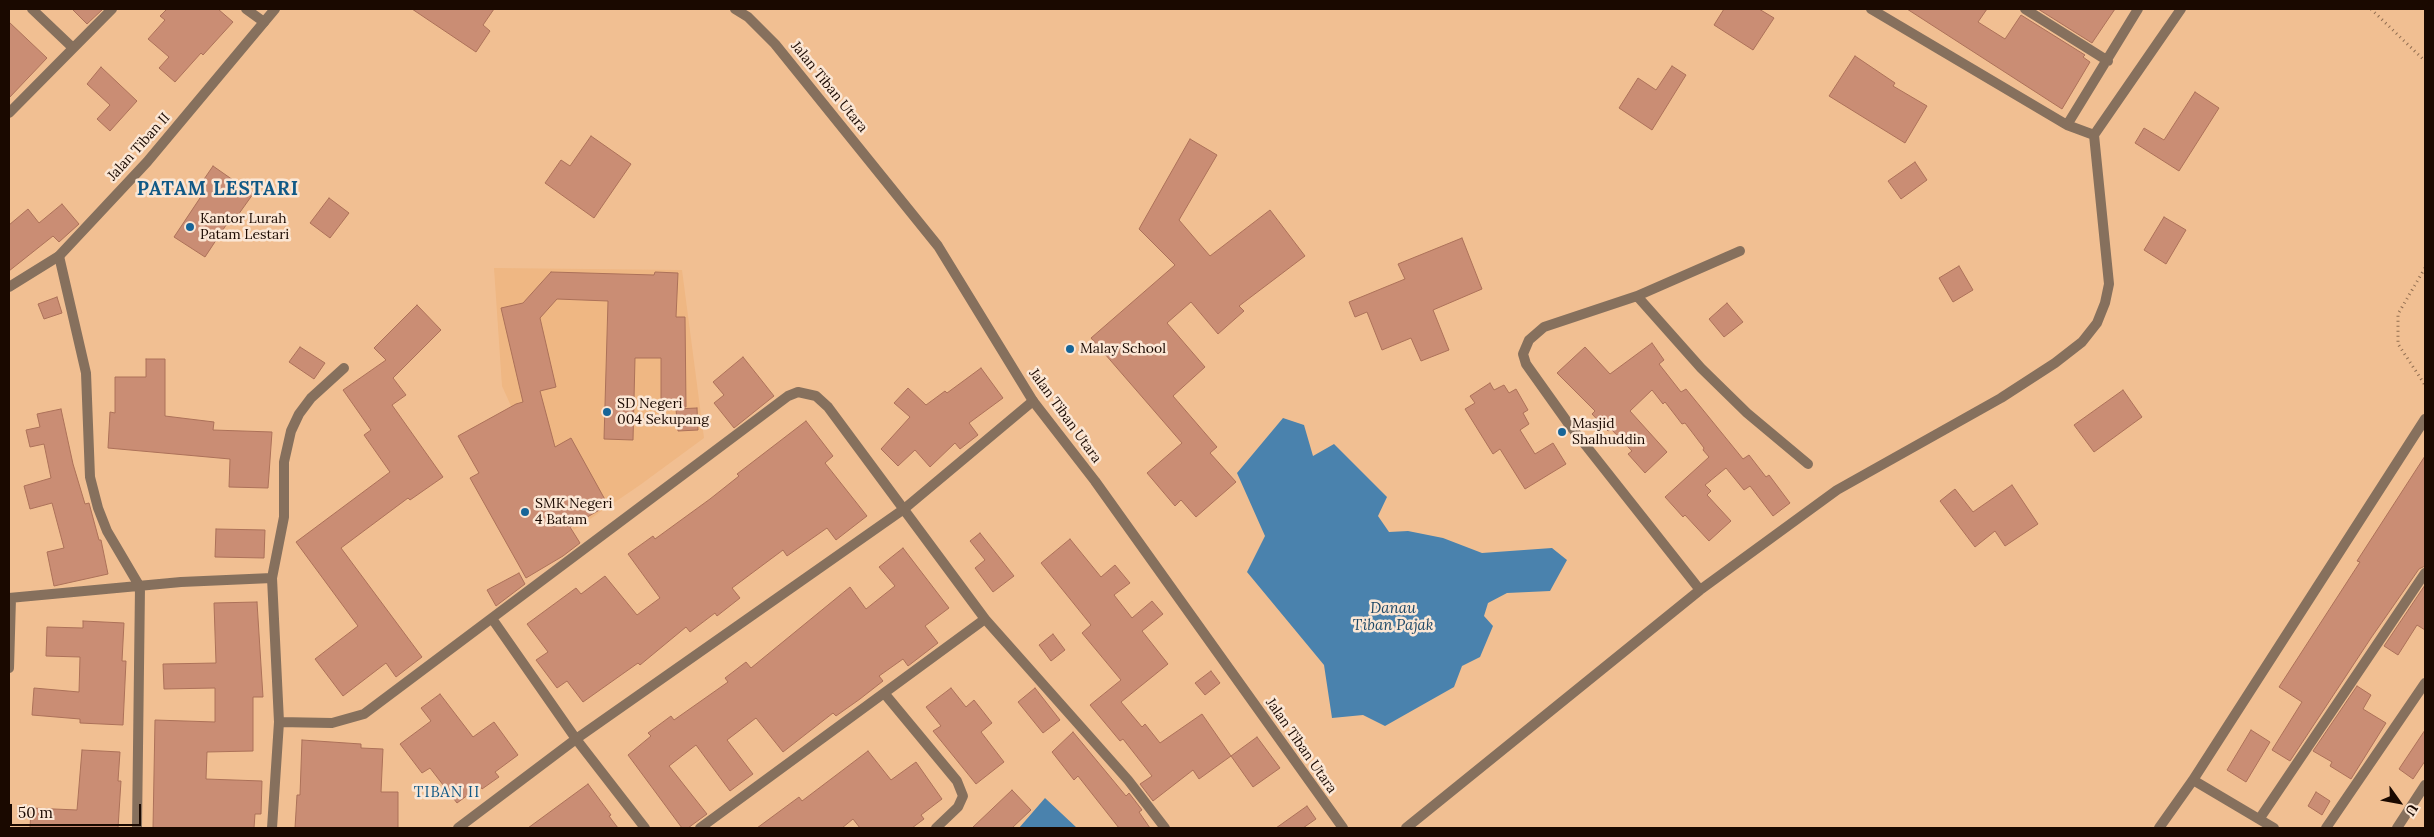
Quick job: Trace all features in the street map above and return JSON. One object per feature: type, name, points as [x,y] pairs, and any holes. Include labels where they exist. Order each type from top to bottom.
[{"type":"street","points":[[32,9],[73,48]]},
{"type":"street","points":[[9,113],[112,9]]},
{"type":"street","points":[[246,9],[264,22]]},
{"type":"street","name":"Jalan Tiban II","points":[[9,287],[60,256],[147,162],[275,9]]},
{"type":"street","name":"Jalan Tiban Utara","points":[[734,9],[748,17],[776,44],[922,225],[953,268],[1033,401],[1095,481],[1343,828]]},
{"type":"street","points":[[2025,9],[2108,61]]},
{"type":"street","points":[[2067,124],[2108,61],[2138,9]]},
{"type":"street","points":[[1406,828],[1700,590],[1837,490],[2001,398],[2055,363],[2082,342],[2097,323],[2105,303],[2109,284],[2094,135],[2182,9]]},
{"type":"street","points":[[1877,10],[2067,124],[2094,135]]},
{"type":"street","points":[[1700,590],[1568,423],[1526,364],[1523,354],[1529,340],[1544,327],[1637,296],[1740,251]]},
{"type":"street","points":[[60,256],[86,373],[90,477],[98,508],[107,531],[140,587],[137,828]]},
{"type":"street","points":[[1637,296],[1701,368],[1747,413],[1808,464]]},
{"type":"street","points":[[272,828],[279,722],[272,578],[284,518],[284,462],[291,432],[299,414],[311,398],[344,368]]},
{"type":"street","points":[[279,722],[332,723],[364,714],[492,620],[788,396],[798,392],[816,396],[828,407],[985,619],[1128,780],[1165,828]]},
{"type":"street","points":[[458,828],[576,739],[904,509],[1033,401]]},
{"type":"street","points":[[2159,828],[2193,780],[2425,419]]},
{"type":"street","points":[[2260,818],[2425,573]]},
{"type":"street","points":[[9,668],[10,598],[181,582],[272,578]]},
{"type":"street","points":[[700,828],[985,619]]},
{"type":"street","points":[[492,620],[576,739],[645,828]]},
{"type":"street","points":[[2326,828],[2425,683]]},
{"type":"street","points":[[884,693],[956,781],[963,796],[958,807],[936,828]]},
{"type":"street","points":[[2193,780],[2274,828]]},
{"type":"street","points":[[2397,828],[2425,785]]},
{"type":"path","points":[[2371,9],[2425,62]]},
{"type":"path","points":[[2425,268],[2398,314],[2398,344],[2425,385]]},
{"type":"shaded area","name":"SD Negeri 004 Sekupang","points":[[494,268],[682,270],[704,438],[574,530],[534,457],[502,386]]},
{"type":"water","name":"Danau Tiban Pajak","points":[[1283,418],[1304,425],[1313,456],[1334,444],[1387,497],[1378,516],[1389,532],[1408,531],[1443,538],[1482,553],[1552,548],[1567,560],[1550,591],[1507,593],[1488,603],[1484,616],[1493,626],[1480,657],[1462,666],[1454,687],[1385,726],[1363,715],[1332,718],[1324,665],[1247,572],[1265,536],[1237,473]]},
{"type":"water","points":[[1045,798],[1077,828],[1019,828]]},
{"type":"building","points":[[72,9],[103,9],[87,24]]},
{"type":"building","points":[[167,9],[218,9],[233,22],[175,82],[159,68],[169,57],[148,39],[165,20],[160,16]]},
{"type":"building","points":[[412,9],[494,9],[483,25],[490,31],[476,52]]},
{"type":"building","points":[[1724,9],[1759,9],[1774,18],[1753,50],[1714,25]]},
{"type":"building","points":[[1907,9],[1987,9],[1978,22],[2005,39],[2021,15],[2085,55],[2083,57],[2090,62],[2062,109]]},
{"type":"building","points":[[2038,9],[2115,9],[2092,43]]},
{"type":"building","points":[[9,22],[47,58],[9,98]]},
{"type":"building","points":[[1855,56],[1895,83],[1893,86],[1927,106],[1905,143],[1829,96]]},
{"type":"building","points":[[1672,66],[1686,75],[1652,130],[1619,108],[1638,78],[1656,90]]},
{"type":"building","points":[[101,67],[137,101],[110,131],[97,119],[110,105],[87,84]]},
{"type":"building","points":[[2195,92],[2219,108],[2179,171],[2135,143],[2144,128],[2164,140]]},
{"type":"building","points":[[591,136],[631,164],[594,218],[545,183],[561,160],[570,166]]},
{"type":"building","name":"Malay School","points":[[1190,139],[1217,155],[1179,220],[1210,256],[1270,210],[1305,256],[1239,306],[1244,311],[1218,334],[1191,302],[1167,323],[1205,367],[1173,396],[1217,447],[1210,453],[1236,482],[1196,517],[1181,500],[1175,506],[1147,473],[1182,443],[1091,338],[1175,265],[1139,229]]},
{"type":"building","points":[[1915,162],[1927,180],[1901,199],[1888,181]]},
{"type":"building","points":[[213,166],[253,194],[238,215],[234,213],[205,257],[174,237],[204,192],[198,188]]},
{"type":"building","points":[[329,198],[349,213],[330,238],[310,223]]},
{"type":"building","points":[[62,204],[79,224],[59,242],[53,236],[9,271],[9,225],[28,209],[39,223]]},
{"type":"building","points":[[2164,217],[2186,230],[2166,264],[2144,250]]},
{"type":"building","points":[[1462,238],[1482,289],[1433,310],[1449,350],[1421,361],[1411,338],[1382,350],[1367,312],[1355,317],[1349,302],[1405,279],[1398,264]]},
{"type":"building","points":[[1959,266],[1973,290],[1953,302],[1939,278]]},
{"type":"building","points":[[551,272],[654,275],[655,272],[678,273],[676,317],[685,317],[686,407],[661,407],[661,358],[635,358],[633,440],[604,439],[608,301],[557,299],[540,318],[556,387],[540,391],[555,447],[571,438],[608,505],[570,527],[580,543],[563,556],[526,578],[470,478],[479,473],[458,436],[523,402],[501,308],[523,303]]},
{"type":"building","points":[[57,297],[62,313],[44,319],[38,304]]},
{"type":"building","points":[[1727,303],[1743,322],[1724,337],[1709,319]]},
{"type":"building","points":[[417,305],[441,330],[393,378],[406,395],[392,405],[443,477],[410,500],[408,498],[341,548],[422,657],[396,677],[386,663],[343,696],[315,659],[358,626],[296,542],[390,472],[364,435],[371,430],[343,390],[386,360],[374,348]]},
{"type":"building","points":[[1652,343],[1664,360],[1659,364],[1681,392],[1686,389],[1743,459],[1749,455],[1766,477],[1769,475],[1790,503],[1773,516],[1750,486],[1744,490],[1726,468],[1705,485],[1711,491],[1707,495],[1731,521],[1709,541],[1665,497],[1709,457],[1685,423],[1682,424],[1665,402],[1663,404],[1652,390],[1630,411],[1667,452],[1645,473],[1628,454],[1632,451],[1611,429],[1608,431],[1592,414],[1595,411],[1557,373],[1585,347],[1610,374]]},
{"type":"building","points":[[300,347],[325,363],[314,379],[289,362]]},
{"type":"building","points":[[743,357],[774,396],[734,428],[714,403],[724,395],[713,382]]},
{"type":"building","points":[[146,359],[165,359],[165,416],[214,422],[213,430],[272,432],[268,488],[229,487],[230,459],[108,448],[110,412],[115,413],[115,377],[146,377]]},
{"type":"building","points":[[981,368],[1003,398],[969,423],[978,435],[960,449],[955,443],[930,467],[915,450],[898,466],[881,449],[910,417],[894,403],[908,388],[926,405],[945,391],[947,393]]},
{"type":"building","points":[[1490,383],[1494,390],[1504,385],[1509,393],[1516,389],[1528,410],[1523,413],[1529,424],[1520,430],[1535,454],[1553,443],[1566,464],[1525,489],[1500,449],[1493,454],[1465,409],[1475,403],[1470,396]]},
{"type":"building","points":[[2123,390],[2142,417],[2094,452],[2074,425]]},
{"type":"building","points":[[697,408],[698,430],[678,431],[676,409]]},
{"type":"building","points":[[61,409],[73,464],[85,504],[89,503],[99,540],[101,540],[108,574],[54,586],[47,552],[64,548],[52,503],[30,509],[24,486],[51,478],[44,444],[30,447],[26,430],[40,427],[37,414]]},
{"type":"building","points":[[806,421],[833,456],[825,463],[867,516],[836,540],[827,528],[787,556],[783,550],[732,588],[740,598],[717,616],[715,613],[690,632],[686,627],[640,665],[638,663],[583,702],[567,681],[557,688],[536,660],[548,652],[527,624],[576,588],[581,594],[605,576],[637,615],[660,598],[628,554],[653,536],[655,539],[710,499],[739,476],[737,474]]},
{"type":"building","points":[[2425,456],[2425,566],[2419,569],[2371,638],[2290,761],[2272,750],[2302,702],[2279,687],[2360,562],[2357,561]]},
{"type":"building","points":[[2012,485],[2038,524],[2005,546],[1995,531],[1975,547],[1940,501],[1955,489],[1973,512]]},
{"type":"building","points":[[216,529],[265,530],[264,558],[215,557]]},
{"type":"building","points":[[980,533],[1014,576],[993,592],[975,568],[985,560],[970,541]]},
{"type":"building","points":[[1070,539],[1101,577],[1115,565],[1130,583],[1114,595],[1132,618],[1152,601],[1163,614],[1142,631],[1168,664],[1121,702],[1142,727],[1145,724],[1160,743],[1202,714],[1231,756],[1199,779],[1193,770],[1153,801],[1140,784],[1152,776],[1123,739],[1120,741],[1090,705],[1121,680],[1082,633],[1091,625],[1041,563]]},
{"type":"building","points":[[903,548],[949,608],[925,626],[938,643],[908,666],[903,659],[879,676],[883,681],[860,699],[836,716],[833,713],[783,752],[756,718],[727,740],[753,774],[730,791],[696,745],[669,766],[707,814],[688,828],[682,828],[628,755],[651,736],[648,733],[671,716],[674,720],[728,682],[725,678],[746,662],[751,668],[850,587],[866,609],[895,586],[879,567]]},
{"type":"building","points":[[519,573],[525,584],[496,606],[487,590]]},
{"type":"building","points":[[2425,585],[2425,630],[2417,625],[2398,655],[2384,646]]},
{"type":"building","points":[[257,602],[263,697],[253,697],[253,751],[207,752],[206,779],[262,781],[261,814],[255,814],[254,828],[153,828],[155,720],[215,722],[215,688],[164,689],[163,664],[216,663],[214,603]]},
{"type":"building","points":[[83,621],[124,623],[122,661],[126,661],[123,725],[80,723],[80,719],[32,715],[34,688],[79,692],[80,657],[46,656],[47,627],[83,628]]},
{"type":"building","points":[[1053,634],[1065,650],[1051,661],[1039,645]]},
{"type":"building","points":[[1211,671],[1220,683],[1205,695],[1195,683]]},
{"type":"building","points":[[2357,686],[2371,695],[2363,709],[2386,723],[2351,779],[2330,766],[2332,762],[2313,751]]},
{"type":"building","points":[[951,688],[966,707],[974,700],[992,723],[981,732],[1004,762],[976,784],[933,731],[941,726],[926,707]]},
{"type":"building","points":[[1035,688],[1060,720],[1043,733],[1018,702]]},
{"type":"building","points":[[440,694],[473,737],[494,722],[518,755],[495,772],[499,777],[482,789],[480,786],[457,803],[430,768],[422,773],[400,744],[431,721],[421,708]]},
{"type":"building","points":[[2251,730],[2270,742],[2246,782],[2227,770]]},
{"type":"building","points":[[2425,730],[2425,761],[2413,779],[2399,769]]},
{"type":"building","points":[[1073,732],[1126,796],[1129,793],[1142,810],[1139,812],[1150,828],[1119,828],[1078,776],[1074,780],[1052,752]]},
{"type":"building","points":[[1257,737],[1280,768],[1253,787],[1231,756]]},
{"type":"building","points":[[302,740],[361,744],[361,748],[383,749],[381,792],[398,792],[398,828],[295,828],[297,795],[300,795]]},
{"type":"building","points":[[82,750],[120,752],[118,781],[121,781],[118,828],[30,828],[31,808],[77,810]]},
{"type":"building","points":[[868,751],[891,780],[916,762],[942,799],[921,815],[924,819],[912,828],[860,828],[853,819],[842,828],[757,828],[799,797],[802,801]]},
{"type":"building","points":[[588,784],[611,815],[609,816],[618,828],[528,828]]},
{"type":"building","points":[[1012,790],[1031,810],[1012,828],[972,828]]},
{"type":"building","points":[[2316,792],[2330,801],[2322,815],[2308,806]]},
{"type":"building","points":[[1307,806],[1316,819],[1303,828],[1276,828]]},
{"type":"place","name":"Kantor Lurah Patam Lestari","points":[[190,227]]},
{"type":"place","name":"Malay School","points":[[1070,349]]},
{"type":"place","name":"SD Negeri 004 Sekupang","points":[[607,412]]},
{"type":"place","name":"Masjid Shalhuddin","points":[[1562,432]]},
{"type":"place","name":"SMK Negeri 4 Batam","points":[[525,512]]},
{"type":"district","name":"PATAM LESTARI","points":[[218,190]]},
{"type":"district","name":"TIBAN II","points":[[447,793]]}]
